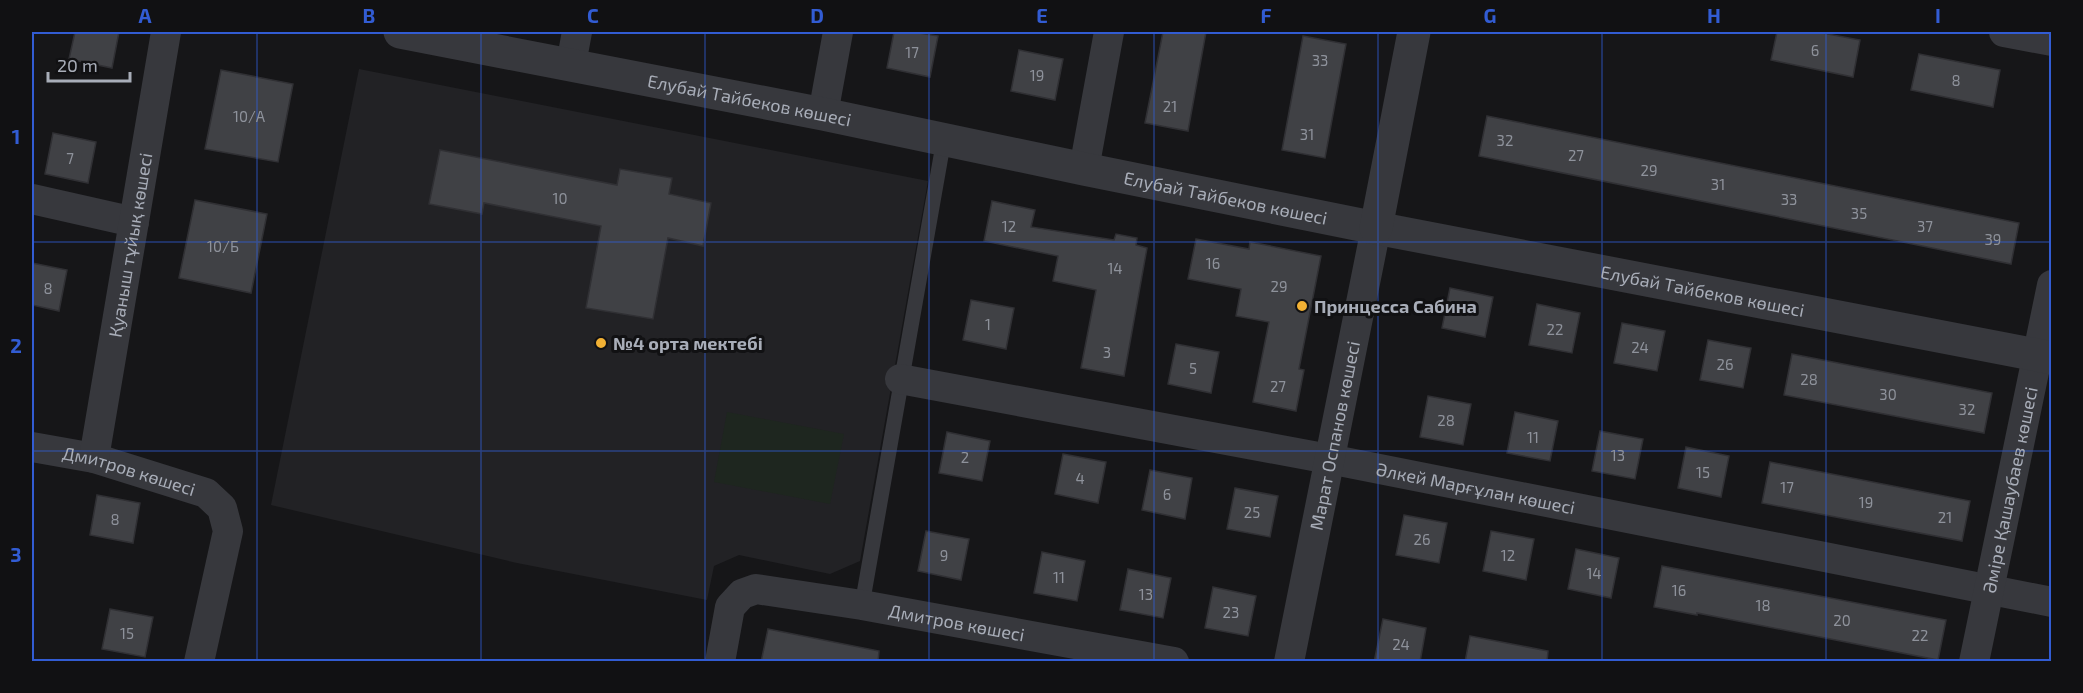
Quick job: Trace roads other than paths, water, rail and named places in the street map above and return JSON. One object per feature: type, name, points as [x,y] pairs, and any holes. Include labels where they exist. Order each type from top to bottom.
[{"type":"street","name":"Қуаныш тұйық көшесі","points":[[94,458],[166,32]]},
{"type":"street","name":"Елубай Тайбеков көшесі","points":[[400,32],[822,114],[1084,170],[1376,228],[2045,357]]},
{"type":"street","points":[[571,64],[577,32]]},
{"type":"street","points":[[822,114],[838,32]]},
{"type":"street","points":[[1084,170],[1109,32]]},
{"type":"street","name":"Марат Оспанов көшесі","points":[[1288,662],[1414,32]]},
{"type":"street","points":[[2004,32],[2052,41]]},
{"type":"street","points":[[32,199],[134,222]]},
{"type":"street","name":"Әміре Қашаубаев көшесі","points":[[1974,662],[1989,589],[2045,357],[2052,285]]},
{"type":"street","name":"Әлкей Марғұлан көшесі","points":[[900,379],[1329,459],[2052,602]]},
{"type":"street","name":"Дмитров көшесі","points":[[32,447],[94,458],[206,493],[222,508],[228,531],[199,662]]},
{"type":"street","name":"Дмитров көшесі","points":[[720,662],[730,607],[742,594],[756,589],[862,605],[1174,662]]},
{"type":"lane","points":[[862,605],[944,139]]},
{"type":"place","name":"Принцесса Сабина","points":[[1302,306]]},
{"type":"place","name":"№4 орта мектебі","points":[[601,343]]}]
